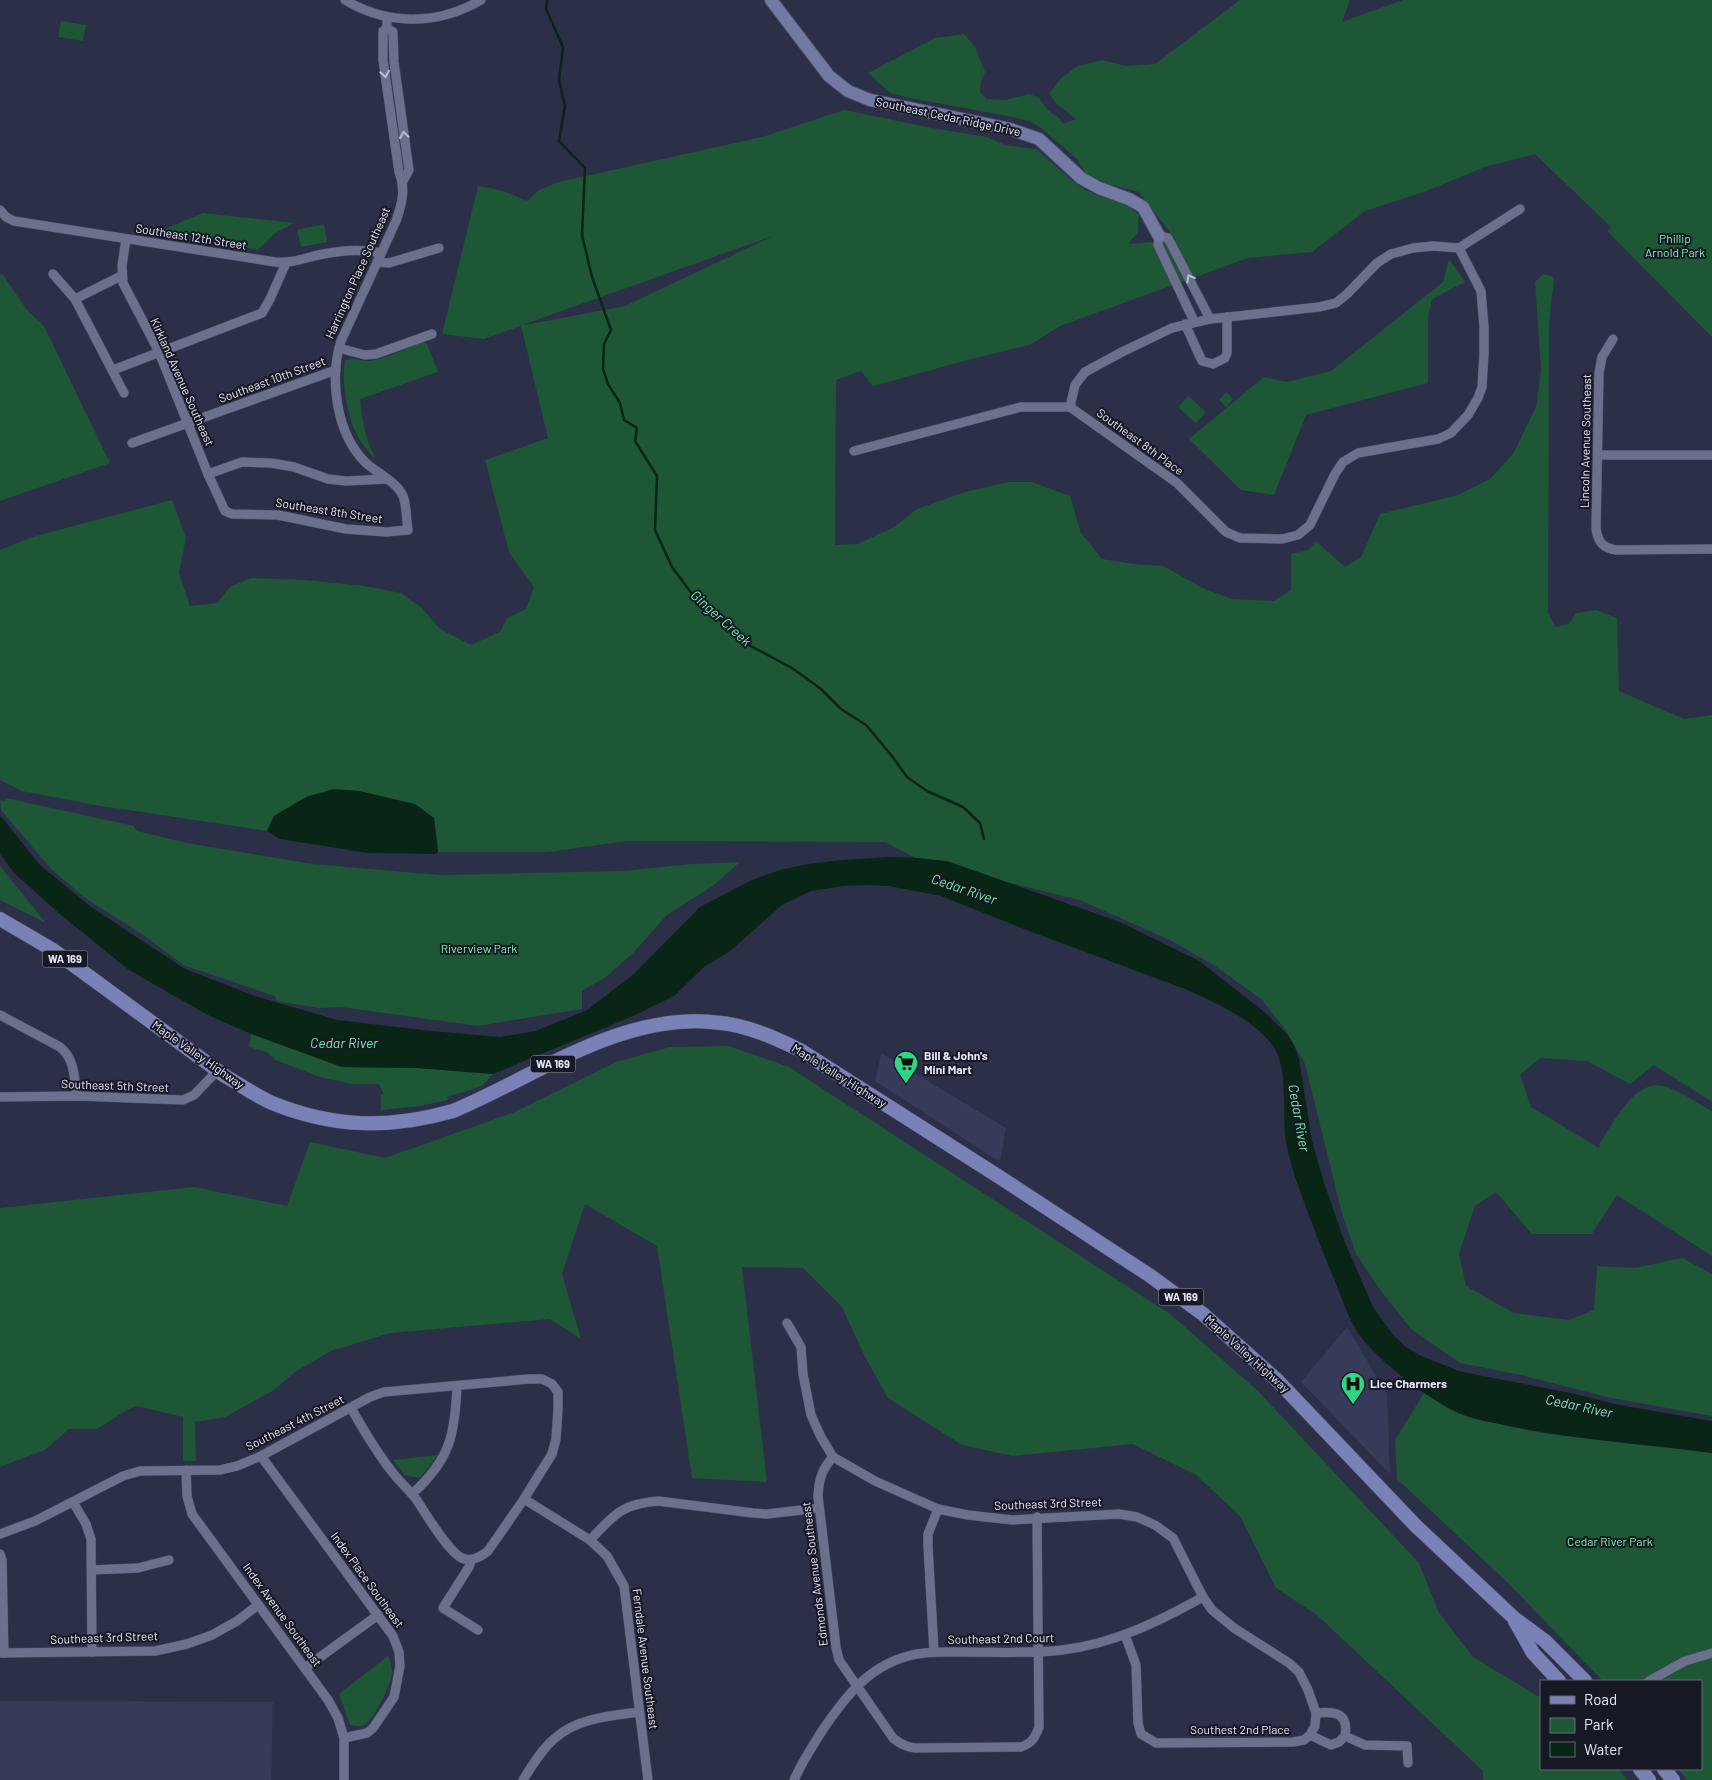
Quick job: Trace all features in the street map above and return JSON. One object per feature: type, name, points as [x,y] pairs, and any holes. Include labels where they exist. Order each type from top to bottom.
[{"type":"main road","name":"Maple Valley Highway","points":[[0,919],[53,950],[218,1070],[253,1093],[286,1108],[337,1122],[379,1124],[430,1118],[453,1111],[613,1036],[666,1023],[721,1023],[757,1032],[782,1041],[800,1050],[1001,1178],[1157,1280],[1203,1314],[1277,1380],[1416,1526],[1514,1618],[1545,1641],[1584,1680]]},
{"type":"main road","name":"Maple Valley Highway","points":[[1514,1618],[1532,1653],[1558,1680]]},
{"type":"main road","points":[[1641,1770],[1650,1780]]},
{"type":"main road","points":[[1665,1770],[1673,1780]]},
{"type":"street","points":[[346,0],[367,12],[387,17],[427,19],[467,9],[481,0]]},
{"type":"street","name":"Southeast Cedar Ridge Drive","points":[[771,0],[829,76],[848,91],[870,100],[1010,129],[1039,139],[1081,178],[1143,207],[1159,236],[1158,245],[1189,323],[1202,362],[1213,364],[1224,358],[1227,353],[1227,317]]},
{"type":"street","name":"Harrington Place Southeast","points":[[387,17],[387,28],[393,32],[394,62],[409,170],[403,181],[401,207],[339,348],[336,370],[337,399],[347,435],[355,449],[365,462],[396,486],[403,495],[408,530]]},
{"type":"street","points":[[854,451],[1021,407],[1070,407],[1075,385],[1085,372],[1172,328],[1210,319],[1319,307],[1336,303],[1377,263],[1391,254],[1413,248],[1432,246],[1459,248],[1520,209]]},
{"type":"street","name":"Southeast 12th Street","points":[[0,210],[6,217],[14,221],[126,240],[286,262],[349,250],[365,249],[381,252]]},
{"type":"street","name":"Southeast Cedar Ridge Drive","points":[[1159,236],[1168,238],[1210,319]]},
{"type":"street","points":[[75,299],[121,276],[126,240]]},
{"type":"street","points":[[377,262],[389,263],[439,248]]},
{"type":"street","name":"Southeast 8th Place","points":[[1070,407],[1177,483],[1226,532],[1240,538],[1282,539],[1298,536],[1310,525],[1335,474],[1343,462],[1358,454],[1438,439],[1450,433],[1464,419],[1478,398],[1482,387],[1484,354],[1481,291],[1459,248]]},
{"type":"street","points":[[113,370],[262,313],[286,262]]},
{"type":"street","points":[[53,274],[75,299],[124,393]]},
{"type":"street","name":"Kirkland Avenue Southeast","points":[[121,276],[159,352],[222,505]]},
{"type":"street","name":"Southeast 10th Street","points":[[339,348],[365,355],[376,354],[432,334]]},
{"type":"street","name":"Lincoln Avenue Southeast","points":[[1613,338],[1602,357],[1599,373],[1597,538],[1608,549],[1616,550],[1712,549]]},
{"type":"street","name":"Southeast 10th Street","points":[[132,444],[336,370]]},
{"type":"street","points":[[1598,455],[1712,454]]},
{"type":"street","points":[[208,474],[242,462],[271,463],[346,481],[387,479]]},
{"type":"street","name":"Southeast 8th Street","points":[[222,505],[225,511],[232,514],[278,515],[346,529],[378,532],[408,530]]},
{"type":"street","points":[[0,1016],[60,1047],[67,1053],[72,1063],[77,1096]]},
{"type":"street","name":"Southeast 5th Street","points":[[0,1097],[77,1096],[183,1100],[194,1095],[218,1070]]},
{"type":"street","points":[[788,1324],[801,1347],[803,1374],[811,1415],[821,1438],[833,1457]]},
{"type":"street","name":"Southeast 4th Street","points":[[0,1534],[35,1521],[123,1476],[140,1471],[220,1470],[237,1466],[261,1456],[370,1397],[384,1392],[542,1379],[552,1384],[558,1392],[556,1439],[552,1454],[524,1499]]},
{"type":"street","points":[[412,1494],[439,1465],[450,1445],[456,1419],[457,1386]]},
{"type":"street","points":[[351,1408],[393,1474],[412,1494],[452,1550],[462,1559],[481,1558],[488,1551],[524,1499]]},
{"type":"street","name":"Index Place Southeast","points":[[261,1456],[393,1636],[398,1652],[400,1666],[394,1697],[373,1728],[367,1733],[344,1738]]},
{"type":"street","name":"Edmonds Avenue Southeast","points":[[833,1457],[825,1467],[820,1478],[818,1496],[836,1646],[839,1660],[893,1738],[907,1747],[915,1748],[1021,1747],[1030,1744],[1039,1728],[1038,1652]]},
{"type":"street","name":"Southeast 3rd Street","points":[[833,1457],[874,1481],[938,1509],[1012,1520],[1037,1517],[1119,1514],[1137,1517],[1156,1525],[1173,1538],[1203,1597]]},
{"type":"street","name":"Index Avenue Southeast","points":[[186,1470],[187,1496],[192,1514],[328,1700],[338,1718],[344,1738],[344,1780]]},
{"type":"street","name":"Ferndale Avenue Southeast","points":[[524,1499],[590,1540],[607,1556],[624,1586],[648,1780]]},
{"type":"street","points":[[590,1540],[614,1515],[630,1505],[644,1502],[658,1501],[760,1514],[819,1508]]},
{"type":"street","points":[[73,1502],[86,1524],[91,1539],[92,1652]]},
{"type":"street","points":[[934,1652],[928,1534],[938,1509]]},
{"type":"street","points":[[1037,1517],[1038,1652]]},
{"type":"street","points":[[0,1554],[2,1560],[2,1653]]},
{"type":"street","points":[[472,1559],[443,1608],[478,1630]]},
{"type":"street","points":[[92,1570],[138,1568],[169,1560]]},
{"type":"street","points":[[1203,1597],[1221,1619],[1290,1663],[1299,1672],[1316,1713],[1315,1726],[1310,1735],[1330,1745],[1339,1742],[1345,1736],[1347,1726],[1344,1718],[1337,1713],[1316,1713]]},
{"type":"street","name":"Southeast 2nd Court","points":[[857,1686],[883,1666],[916,1654],[934,1652],[1038,1652],[1085,1646],[1126,1635],[1161,1620],[1203,1597]]},
{"type":"street","name":"Southeast 3rd Street","points":[[2,1653],[155,1651],[187,1644],[212,1635],[237,1621],[258,1605]]},
{"type":"street","points":[[305,1668],[378,1615]]},
{"type":"street","name":"Southest 2nd Place","points":[[1126,1635],[1136,1665],[1138,1723],[1141,1734],[1156,1743],[1293,1742],[1304,1740],[1310,1735]]},
{"type":"street","points":[[1651,1680],[1685,1661],[1712,1653]]},
{"type":"street","points":[[794,1780],[808,1753],[842,1702],[857,1686]]},
{"type":"street","points":[[523,1780],[540,1755],[554,1739],[571,1727],[590,1719],[639,1712]]},
{"type":"street","points":[[1345,1736],[1365,1745],[1407,1746],[1408,1763]]},
{"type":"shaded area","points":[[881,1053],[1006,1128],[1000,1162],[875,1081]]},
{"type":"shaded area","points":[[1347,1327],[1387,1394],[1390,1474],[1301,1382]]},
{"type":"shaded area","points":[[0,1701],[273,1702],[271,1780],[0,1780]]},
{"type":"green space","name":"Phillip Arnold Park","points":[[1240,0],[1350,0],[1342,22],[1403,0],[1712,0],[1712,337],[1607,231],[1612,228],[1535,154],[1485,167],[1424,192],[1365,211],[1312,252],[1248,258],[1060,326],[1030,345],[873,386],[861,371],[836,380],[835,545],[858,544],[894,527],[917,509],[965,492],[1008,482],[1032,482],[1070,496],[1081,533],[1102,559],[1163,566],[1205,589],[1232,599],[1274,601],[1291,590],[1291,554],[1308,550],[1316,541],[1345,567],[1361,557],[1380,514],[1458,495],[1490,479],[1513,454],[1536,407],[1541,370],[1535,282],[1543,274],[1554,277],[1549,325],[1548,612],[1555,627],[1569,624],[1576,613],[1596,610],[1617,618],[1619,691],[1684,719],[1712,715],[1712,1102],[1654,1065],[1630,1084],[1587,1061],[1540,1058],[1520,1075],[1531,1107],[1599,1148],[1600,1143],[1619,1113],[1636,1094],[1645,1088],[1656,1085],[1667,1087],[1712,1111],[1712,1256],[1617,1195],[1592,1234],[1532,1234],[1496,1192],[1475,1206],[1459,1254],[1466,1286],[1514,1313],[1569,1320],[1594,1310],[1597,1266],[1635,1268],[1682,1258],[1712,1274],[1712,1416],[1611,1398],[1521,1375],[1460,1363],[1411,1329],[1378,1287],[1356,1254],[1342,1214],[1305,1064],[1285,1029],[1261,999],[1215,966],[1172,941],[1080,900],[933,867],[885,842],[627,841],[548,852],[438,852],[434,818],[274,816],[267,831],[95,805],[22,791],[0,780],[0,550],[32,537],[172,500],[186,538],[179,573],[190,606],[217,603],[230,587],[251,578],[306,580],[364,586],[401,593],[422,608],[440,629],[471,645],[500,632],[507,618],[526,609],[534,587],[509,552],[485,460],[548,438],[521,326],[484,339],[442,334],[478,186],[503,191],[527,201],[539,190],[559,182],[762,137],[844,110],[987,137],[1005,145],[1036,149],[1087,191],[1127,205],[1139,215],[1138,232],[1128,244],[1176,240],[1139,192],[1105,183],[1086,173],[1077,159],[1032,122],[890,93],[868,73],[935,38],[964,34],[975,47],[985,72],[980,92],[987,99],[1005,100],[1029,94],[1038,97],[1063,124],[1076,119],[1057,104],[1049,94],[1061,78],[1078,66],[1102,60],[1126,66],[1155,64]],"holes":[[[773,236],[625,306],[525,325]]]},
{"type":"green space","points":[[61,21],[86,25],[83,41],[58,37]]},
{"type":"green space","points":[[203,213],[294,223],[274,234],[258,250],[160,231]]},
{"type":"green space","points":[[324,224],[327,242],[301,247],[297,230]]},
{"type":"green space","points":[[1449,259],[1465,282],[1432,299],[1428,317],[1428,383],[1306,415],[1274,495],[1241,490],[1189,439],[1264,377],[1286,382],[1331,371],[1443,282]]},
{"type":"green space","points":[[0,274],[3,275],[27,310],[44,326],[110,463],[0,501]]},
{"type":"green space","points":[[423,342],[427,344],[438,372],[360,399],[365,431],[375,460],[364,446],[352,424],[344,387],[345,361],[351,359],[376,360]]},
{"type":"green space","points":[[1226,392],[1233,399],[1226,407],[1219,400]]},
{"type":"green space","points":[[1188,396],[1206,412],[1196,423],[1178,407]]},
{"type":"green space","name":"Riverview Park","points":[[6,798],[134,826],[137,831],[187,843],[313,864],[440,875],[623,871],[692,864],[740,862],[714,885],[667,915],[634,952],[606,977],[582,991],[582,1009],[478,1026],[341,1007],[318,1008],[277,1001],[275,996],[183,965],[142,934],[88,900],[52,870],[1,810],[0,800],[4,801]]},
{"type":"green space","points":[[0,866],[46,923],[0,900]]},
{"type":"green space","points":[[251,1034],[342,1067],[417,1068],[493,1074],[482,1086],[447,1097],[448,1100],[420,1106],[381,1110],[381,1094],[384,1095],[379,1084],[352,1084],[320,1077],[275,1060],[267,1052],[249,1047]]},
{"type":"green space","points":[[729,1046],[789,1067],[1170,1314],[1258,1391],[1419,1563],[1439,1613],[1473,1657],[1540,1697],[1540,1770],[1619,1770],[1628,1780],[1483,1780],[1483,1771],[1317,1615],[1276,1588],[1240,1516],[1196,1475],[1133,1444],[1013,1456],[962,1445],[888,1398],[865,1357],[842,1307],[803,1268],[742,1267],[767,1482],[692,1478],[657,1246],[585,1204],[562,1274],[581,1339],[550,1319],[390,1333],[331,1351],[295,1372],[274,1390],[225,1417],[195,1422],[196,1461],[183,1461],[183,1417],[137,1406],[127,1410],[97,1429],[69,1429],[45,1450],[0,1467],[0,1208],[194,1187],[287,1206],[310,1142],[385,1158],[515,1112],[616,1062],[670,1047]]},
{"type":"green space","name":"Cedar River Park","points":[[1424,1393],[1458,1413],[1541,1433],[1712,1453],[1712,1780],[1687,1780],[1679,1770],[1702,1770],[1702,1680],[1602,1680],[1507,1582],[1397,1479],[1395,1440]]},
{"type":"green space","points":[[438,1455],[420,1478],[405,1475],[393,1460]]},
{"type":"green space","points":[[388,1656],[392,1671],[382,1701],[367,1723],[362,1726],[350,1725],[339,1694]]},
{"type":"water","points":[[334,789],[359,791],[415,804],[434,818],[438,852],[436,854],[368,853],[280,839],[267,831],[274,816],[306,797]]},
{"type":"water","name":"Cedar River","points":[[0,815],[40,865],[91,907],[185,969],[255,996],[337,1020],[431,1031],[500,1037],[536,1031],[587,1010],[634,974],[700,907],[752,880],[780,870],[808,864],[889,857],[947,861],[1120,922],[1199,961],[1262,1010],[1286,1033],[1294,1045],[1299,1059],[1312,1141],[1344,1240],[1373,1307],[1394,1336],[1406,1347],[1421,1356],[1462,1372],[1571,1393],[1619,1405],[1712,1421],[1712,1453],[1563,1435],[1484,1421],[1456,1412],[1420,1390],[1384,1361],[1365,1342],[1347,1313],[1292,1168],[1286,1142],[1282,1071],[1280,1060],[1269,1041],[1248,1022],[1185,989],[941,896],[889,886],[865,885],[811,891],[782,905],[730,951],[705,966],[674,996],[633,1016],[493,1074],[417,1068],[342,1067],[251,1034],[208,1015],[129,970],[61,915],[14,873],[0,854]]},
{"type":"waterway","name":"Ginger Creek","points":[[547,0],[546,9],[563,47],[559,80],[565,106],[559,141],[585,168],[582,235],[592,277],[611,330],[604,344],[603,369],[608,384],[620,403],[624,420],[637,428],[635,441],[657,476],[655,530],[672,567],[695,598],[747,644],[792,668],[821,689],[841,709],[866,725],[907,777],[927,791],[963,807],[980,823],[984,839]]},
{"type":"place","name":"Bill & John's Mini Mart","points":[[906,1084]]},
{"type":"place","name":"Lice Charmers","points":[[1353,1405]]}]
